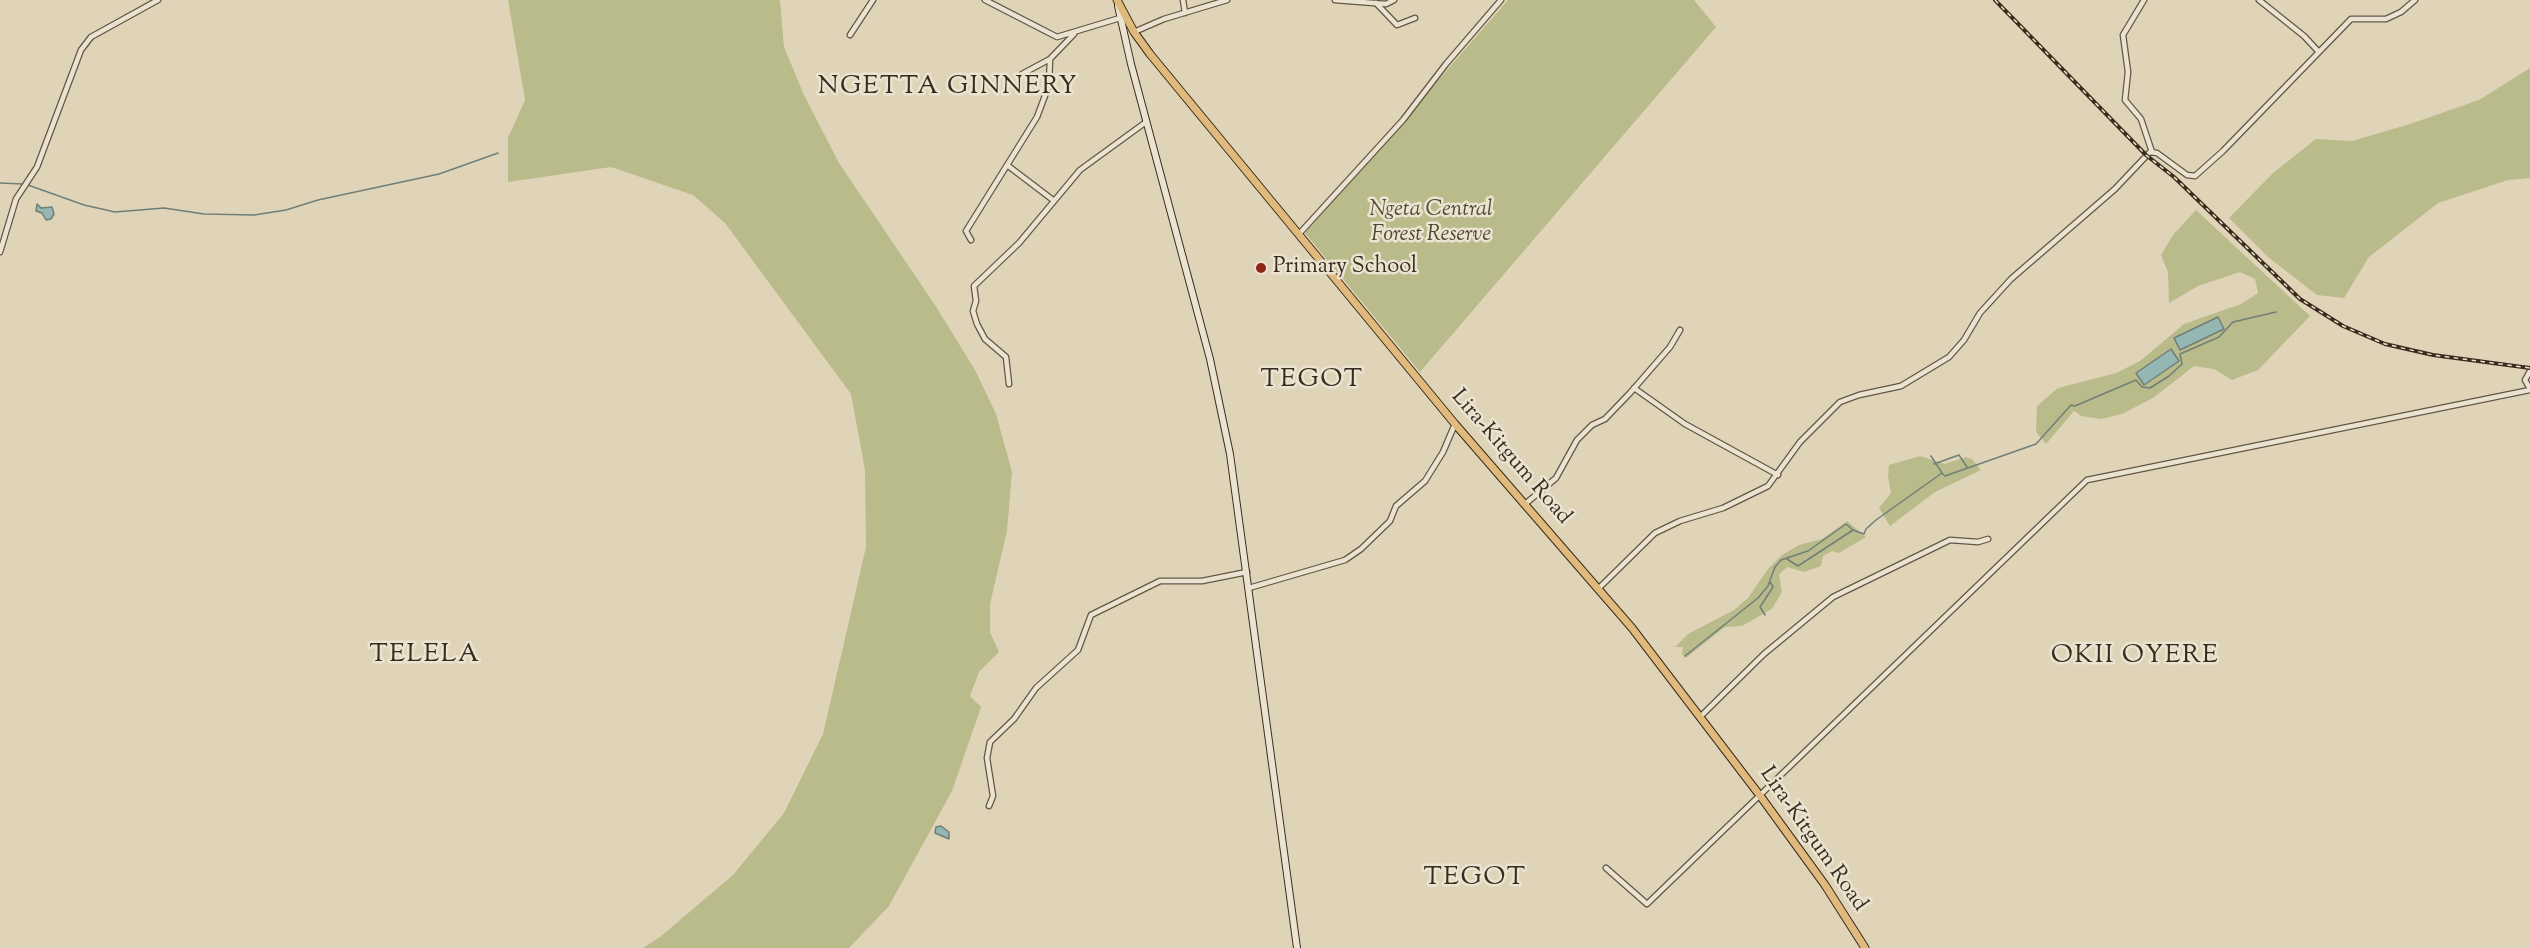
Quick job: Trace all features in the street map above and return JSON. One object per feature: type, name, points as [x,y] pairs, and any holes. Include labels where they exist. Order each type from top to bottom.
[{"type":"main road","name":"Lira-Kitgum Road","points":[[1118,3],[1134,32],[1455,424],[1599,588],[1761,797],[1825,885],[1865,948]]},
{"type":"main road","points":[[1118,3],[1146,122],[1210,359],[1236,490],[1297,948]]},
{"type":"street","points":[[0,252],[16,199],[37,167],[81,50],[91,37],[158,0]]},
{"type":"street","points":[[850,34],[873,0]]},
{"type":"street","points":[[985,0],[1052,36],[1061,37],[1120,18]]},
{"type":"street","points":[[1183,0],[1185,13]]},
{"type":"street","points":[[1134,32],[1227,0]]},
{"type":"street","points":[[1335,0],[1386,4],[1394,0]]},
{"type":"street","points":[[1299,234],[1403,120],[1446,64],[1501,0]]},
{"type":"street","points":[[2144,0],[2123,35],[2128,72],[2125,100],[2141,120],[2152,152],[2162,156],[2187,175],[2195,176],[2223,151],[2351,19],[2386,20],[2401,12],[2415,0]]},
{"type":"street","points":[[2259,0],[2304,36],[2318,51]]},
{"type":"street","points":[[1376,3],[1397,25],[1415,18]]},
{"type":"street","points":[[1022,74],[1050,59],[1076,32]]},
{"type":"street","points":[[971,240],[966,231],[1037,117],[1046,96],[1050,59]]},
{"type":"street","points":[[1009,384],[1006,357],[985,339],[977,324],[973,311],[976,301],[974,286],[1019,243],[1080,170],[1146,122]]},
{"type":"street","points":[[1599,588],[1655,533],[1680,520],[1723,508],[1763,489],[1778,475],[1800,442],[1836,405],[1859,395],[1901,386],[1949,357],[1964,340],[1980,313],[2011,279],[2115,189],[2152,152]]},
{"type":"street","points":[[1007,165],[1053,201]]},
{"type":"street","points":[[0,220],[7,225]]},
{"type":"street","points":[[1524,505],[1556,478],[1573,445],[1582,434],[1605,419],[1670,347],[1680,330]]},
{"type":"street","points":[[1606,868],[1647,904],[1761,797],[2087,480],[2530,390],[2525,380],[2530,371]]},
{"type":"street","points":[[1634,388],[1685,424],[1778,475]]},
{"type":"street","points":[[1249,588],[1345,560],[1361,549],[1390,520],[1396,506],[1425,481],[1443,452],[1455,424]]},
{"type":"street","points":[[1700,717],[1764,654],[1833,597],[1950,540],[1979,542],[1988,539]]},
{"type":"street","points":[[989,806],[993,796],[987,758],[990,742],[1014,719],[1036,688],[1078,650],[1091,615],[1160,581],[1202,581],[1247,572]]},
{"type":"green space","points":[[508,0],[780,0],[784,47],[804,95],[839,163],[935,305],[975,370],[996,414],[1012,472],[1007,531],[990,604],[990,632],[999,652],[979,672],[970,696],[981,707],[952,791],[889,906],[849,948],[643,948],[660,937],[733,875],[784,813],[823,734],[866,547],[865,470],[851,394],[725,223],[693,195],[611,167],[508,182],[508,138],[525,100]]},
{"type":"green space","name":"Ngeta Central Forest Reserve","points":[[1508,0],[1694,0],[1716,27],[1420,372],[1305,233]]},
{"type":"green space","points":[[2530,68],[2530,178],[2508,180],[2438,203],[2369,257],[2344,298],[2317,295],[2268,257],[2229,218],[2273,173],[2316,139],[2352,141],[2410,124],[2479,100]]},
{"type":"green space","points":[[2196,210],[2310,316],[2258,370],[2232,380],[2214,369],[2194,366],[2153,398],[2122,414],[2101,419],[2081,416],[2074,411],[2046,444],[2036,432],[2037,406],[2058,388],[2116,373],[2140,361],[2184,324],[2241,304],[2258,293],[2255,279],[2240,272],[2198,286],[2169,303],[2168,272],[2161,255],[2173,235]]},
{"type":"green space","points":[[1920,456],[1945,464],[1966,457],[1972,459],[1981,470],[1935,492],[1890,526],[1879,508],[1891,493],[1889,465]]},
{"type":"green space","points":[[1847,521],[1866,537],[1839,553],[1832,551],[1823,556],[1821,566],[1804,572],[1787,567],[1779,575],[1782,592],[1772,609],[1742,626],[1725,627],[1686,658],[1682,654],[1683,647],[1675,647],[1688,634],[1734,610],[1748,598],[1768,569],[1782,555],[1799,545],[1822,539]]},
{"type":"water","points":[[37,204],[41,208],[52,207],[54,214],[51,219],[46,220],[42,213],[36,211]]},
{"type":"water","points":[[2218,317],[2224,329],[2180,350],[2174,338]]},
{"type":"water","points":[[2171,349],[2179,361],[2144,385],[2136,373]]},
{"type":"water","points":[[941,826],[949,832],[949,839],[935,833],[936,827]]},
{"type":"waterway","points":[[28,185],[84,205],[115,212],[164,208],[204,214],[254,215],[286,210],[318,200],[439,174],[498,153]]},
{"type":"waterway","points":[[0,183],[23,184]]},
{"type":"waterway","points":[[1787,559],[1798,566],[1853,530],[1864,534],[1876,520],[1942,473],[1945,476],[2036,444],[2071,405],[2075,406],[2136,380],[2142,387],[2150,388],[2182,364],[2180,354],[2219,337],[2233,322],[2276,312]]},
{"type":"waterway","points":[[1934,464],[1959,455],[1967,467]]},
{"type":"waterway","points":[[1931,456],[1942,473]]},
{"type":"waterway","points":[[1685,656],[1758,598],[1768,586],[1775,567],[1781,560],[1808,551],[1846,524],[1853,530]]},
{"type":"waterway","points":[[1765,615],[1760,607],[1773,587],[1770,582]]},
{"type":"railway","points":[[1995,0],[2146,155],[2174,177],[2300,299],[2343,326],[2385,344],[2433,355],[2530,368]]},
{"type":"place","name":"Primary School","points":[[1261,268]]},
{"type":"district","name":"NGETTA GINNERY","points":[[948,89]]},
{"type":"district","name":"TEGOT","points":[[1312,382]]},
{"type":"district","name":"TELELA","points":[[425,657]]},
{"type":"district","name":"OKII OYERE","points":[[2135,658]]},
{"type":"district","name":"TEGOT","points":[[1475,880]]}]
